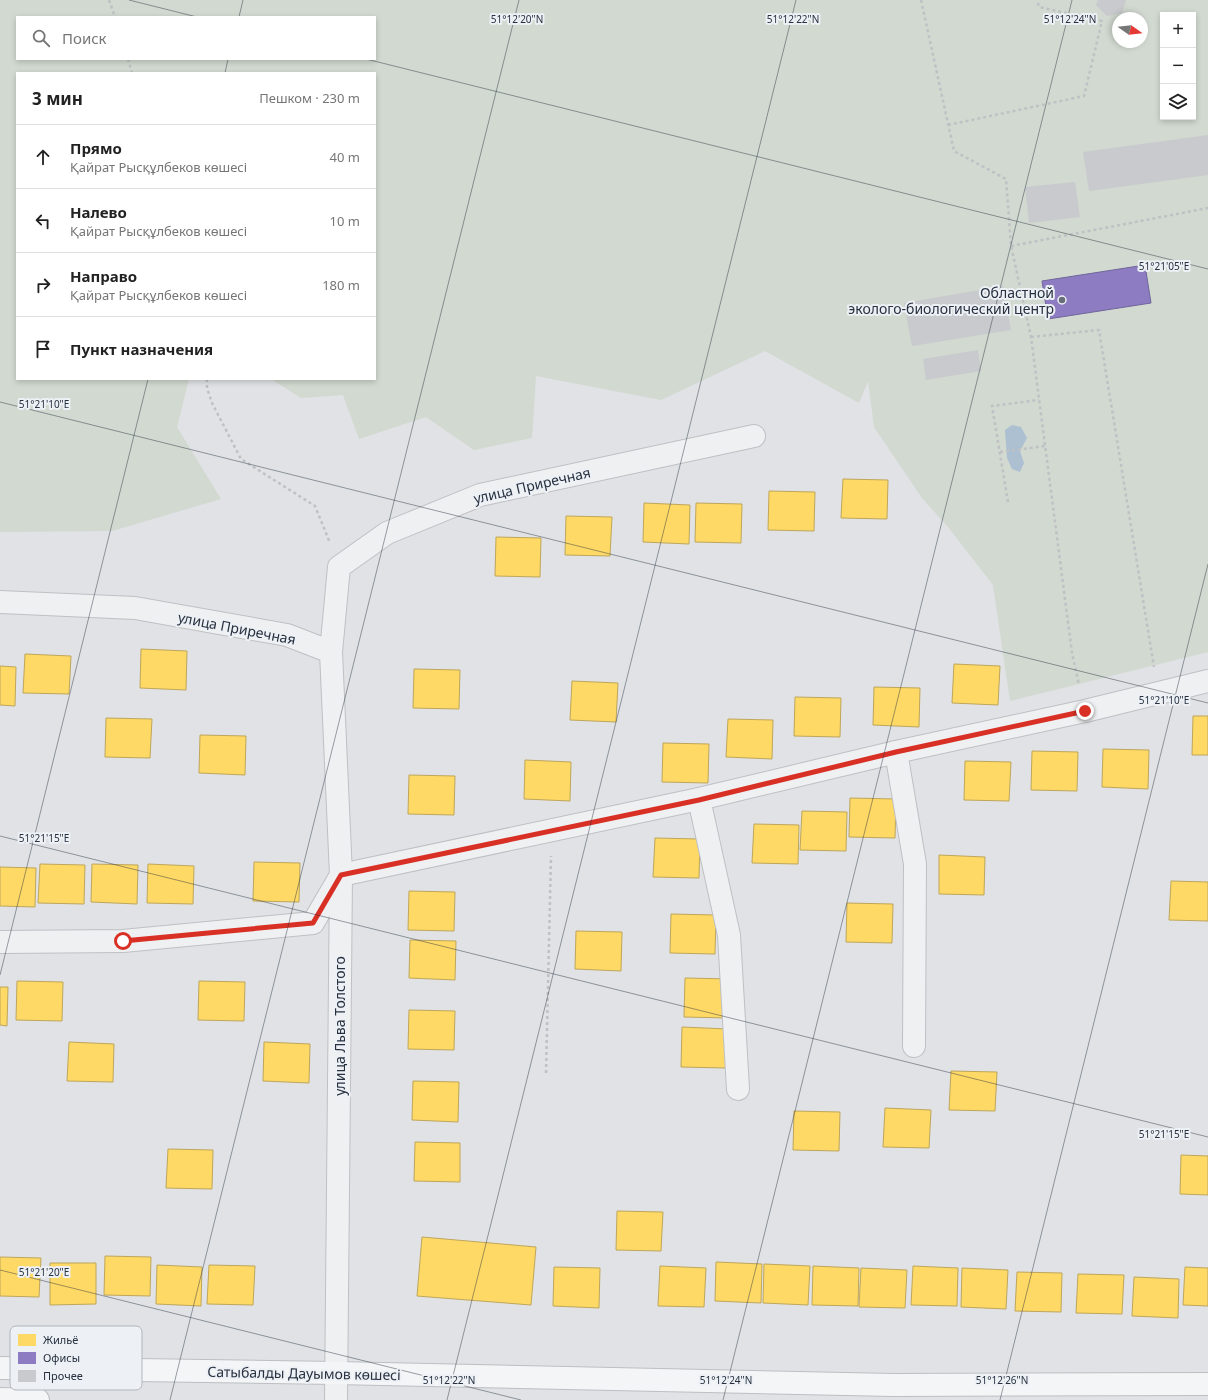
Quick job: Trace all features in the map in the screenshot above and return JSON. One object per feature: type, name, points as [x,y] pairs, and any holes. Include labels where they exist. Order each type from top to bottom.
[{"type":"main road","name":"Сатыбалды Дауымов көшесі","points":[[0,1368],[10,1368]]},
{"type":"main road","name":"Сатыбалды Дауымов көшесі","points":[[142,1370],[885,1385],[1208,1384]]},
{"type":"main road","points":[[0,1400],[38,1400]]},
{"type":"street","name":"улица Приречная","points":[[339,567],[387,533],[480,495],[754,436]]},
{"type":"street","points":[[331,652],[339,567]]},
{"type":"street","name":"улица Приречная","points":[[0,602],[135,608],[287,635],[331,652]]},
{"type":"street","name":"улица Льва Толстого","points":[[331,652],[341,875],[336,1400]]},
{"type":"street","points":[[0,942],[123,941],[313,923],[341,875],[699,800],[896,752],[1085,711],[1208,681]]},
{"type":"street","points":[[896,752],[915,864],[914,1046]]},
{"type":"street","points":[[699,800],[729,935],[738,1090]]},
{"type":"path","points":[[109,0],[115,16]]},
{"type":"path","points":[[921,0],[954,152],[1006,179],[1011,246],[1031,337],[1072,654],[1085,711]]},
{"type":"path","points":[[948,125],[1084,96],[1102,20],[1039,7],[1036,0]]},
{"type":"path","points":[[128,60],[132,72]]},
{"type":"path","points":[[1011,246],[1208,208]]},
{"type":"path","points":[[1031,337],[1099,330],[1158,693]]},
{"type":"path","points":[[207,380],[207,388],[212,403],[241,459],[315,506],[339,567]]},
{"type":"path","points":[[1008,502],[992,406],[1039,400]]},
{"type":"path","points":[[1000,452],[1045,446]]},
{"type":"path","points":[[546,1074],[552,830]]},
{"type":"shaded area","points":[[0,0],[1208,0],[1208,652],[1010,701],[993,585],[948,527],[922,498],[874,427],[868,381],[859,403],[765,351],[661,400],[536,376],[532,438],[474,450],[426,417],[359,439],[343,395],[301,398],[273,380],[376,380],[376,72],[16,72],[16,380],[189,380],[177,427],[221,499],[112,531],[0,532]]},
{"type":"water","points":[[1012,425],[1021,427],[1027,438],[1020,451],[1024,463],[1020,472],[1012,469],[1007,458],[1005,430]]},
{"type":"building: Жильё","points":[[843,479],[888,480],[887,519],[841,518]]},
{"type":"building: Жильё","points":[[769,491],[815,492],[814,531],[768,530]]},
{"type":"building: Жильё","points":[[644,503],[690,505],[689,544],[643,542]]},
{"type":"building: Жильё","points":[[696,503],[742,504],[741,543],[695,542]]},
{"type":"building: Жильё","points":[[566,516],[612,517],[610,556],[565,555]]},
{"type":"building: Жильё","points":[[496,537],[541,538],[540,577],[495,576]]},
{"type":"building: Жильё","points":[[141,649],[187,651],[186,690],[140,688]]},
{"type":"building: Жильё","points":[[25,654],[71,656],[69,694],[23,693]]},
{"type":"building: Жильё","points":[[954,664],[1000,666],[998,705],[952,703]]},
{"type":"building: Жильё","points":[[0,666],[16,667],[15,706],[0,705]]},
{"type":"building: Жильё","points":[[414,669],[460,670],[459,709],[413,708]]},
{"type":"building: Жильё","points":[[572,681],[618,683],[616,722],[570,720]]},
{"type":"building: Жильё","points":[[874,687],[920,688],[919,727],[873,725]]},
{"type":"building: Жильё","points":[[795,697],[841,698],[840,737],[794,736]]},
{"type":"building: Жильё","points":[[1193,716],[1208,716],[1208,755],[1192,755]]},
{"type":"building: Жильё","points":[[106,718],[152,719],[150,758],[105,757]]},
{"type":"building: Жильё","points":[[728,719],[773,720],[772,759],[726,757]]},
{"type":"building: Жильё","points":[[200,735],[246,736],[245,775],[199,773]]},
{"type":"building: Жильё","points":[[663,743],[709,744],[708,783],[662,782]]},
{"type":"building: Жильё","points":[[1103,749],[1149,750],[1148,789],[1102,787]]},
{"type":"building: Жильё","points":[[1032,751],[1078,752],[1077,791],[1031,790]]},
{"type":"building: Жильё","points":[[525,760],[571,762],[570,801],[524,799]]},
{"type":"building: Жильё","points":[[965,761],[1011,762],[1009,801],[964,800]]},
{"type":"building: Жильё","points":[[409,775],[455,776],[454,815],[408,814]]},
{"type":"building: Жильё","points":[[850,798],[896,799],[895,838],[849,837]]},
{"type":"building: Жильё","points":[[802,811],[847,812],[846,851],[800,850]]},
{"type":"building: Жильё","points":[[754,824],[799,825],[798,864],[752,863]]},
{"type":"building: Жильё","points":[[655,838],[700,839],[699,878],[653,877]]},
{"type":"building: Жильё","points":[[939,855],[985,857],[984,895],[939,894]]},
{"type":"building: Жильё","points":[[254,862],[300,863],[299,902],[253,901]]},
{"type":"building: Жильё","points":[[40,864],[85,865],[84,904],[38,903]]},
{"type":"building: Жильё","points":[[92,864],[138,865],[137,904],[91,902]]},
{"type":"building: Жильё","points":[[148,864],[194,866],[193,904],[147,903]]},
{"type":"building: Жильё","points":[[0,867],[36,868],[35,907],[0,906]]},
{"type":"building: Жильё","points":[[1171,881],[1208,882],[1208,921],[1169,920]]},
{"type":"building: Жильё","points":[[409,891],[455,892],[454,931],[408,930]]},
{"type":"building: Жильё","points":[[847,903],[893,904],[892,943],[846,942]]},
{"type":"building: Жильё","points":[[671,914],[716,915],[715,954],[670,953]]},
{"type":"building: Жильё","points":[[576,931],[622,932],[621,971],[575,969]]},
{"type":"building: Жильё","points":[[410,940],[456,941],[455,980],[409,978]]},
{"type":"building: Жильё","points":[[685,978],[731,979],[729,1018],[684,1017]]},
{"type":"building: Жильё","points":[[17,981],[63,982],[62,1021],[16,1020]]},
{"type":"building: Жильё","points":[[199,981],[245,982],[244,1021],[198,1020]]},
{"type":"building: Жильё","points":[[0,987],[8,987],[7,1026],[0,1025]]},
{"type":"building: Жильё","points":[[409,1010],[455,1011],[454,1050],[408,1049]]},
{"type":"building: Жильё","points":[[682,1027],[728,1029],[727,1068],[681,1067]]},
{"type":"building: Жильё","points":[[69,1042],[114,1044],[113,1082],[67,1081]]},
{"type":"building: Жильё","points":[[264,1042],[310,1044],[309,1083],[263,1081]]},
{"type":"building: Жильё","points":[[951,1071],[997,1072],[995,1111],[949,1110]]},
{"type":"building: Жильё","points":[[413,1081],[459,1082],[458,1122],[412,1120]]},
{"type":"building: Жильё","points":[[885,1108],[931,1110],[929,1148],[883,1147]]},
{"type":"building: Жильё","points":[[794,1111],[840,1112],[839,1151],[793,1150]]},
{"type":"building: Жильё","points":[[415,1142],[460,1143],[460,1182],[414,1181]]},
{"type":"building: Жильё","points":[[168,1149],[213,1150],[212,1189],[166,1188]]},
{"type":"building: Жильё","points":[[1181,1155],[1208,1156],[1208,1195],[1180,1194]]},
{"type":"building: Жильё","points":[[617,1211],[663,1212],[661,1251],[616,1250]]},
{"type":"building: Жильё","points":[[422,1237],[536,1247],[531,1305],[417,1296]]},
{"type":"building: Жильё","points":[[105,1256],[151,1257],[150,1296],[104,1295]]},
{"type":"building: Жильё","points":[[0,1257],[41,1258],[39,1297],[0,1296]]},
{"type":"building: Жильё","points":[[716,1262],[762,1264],[761,1303],[715,1301]]},
{"type":"building: Жильё","points":[[50,1263],[96,1263],[96,1304],[50,1305]]},
{"type":"building: Жильё","points":[[764,1264],[810,1266],[808,1305],[763,1303]]},
{"type":"building: Жильё","points":[[157,1265],[202,1267],[201,1306],[156,1304]]},
{"type":"building: Жильё","points":[[209,1265],[255,1266],[253,1305],[207,1304]]},
{"type":"building: Жильё","points":[[660,1266],[706,1268],[704,1307],[658,1306]]},
{"type":"building: Жильё","points":[[813,1266],[859,1268],[858,1306],[812,1305]]},
{"type":"building: Жильё","points":[[913,1266],[958,1268],[957,1306],[911,1305]]},
{"type":"building: Жильё","points":[[554,1267],[600,1268],[599,1308],[553,1306]]},
{"type":"building: Жильё","points":[[1185,1267],[1208,1268],[1208,1306],[1183,1305]]},
{"type":"building: Жильё","points":[[861,1268],[907,1270],[905,1308],[859,1307]]},
{"type":"building: Жильё","points":[[962,1268],[1008,1270],[1006,1309],[961,1307]]},
{"type":"building: Жильё","points":[[1017,1272],[1062,1273],[1061,1312],[1015,1311]]},
{"type":"building: Жильё","points":[[1078,1274],[1124,1275],[1122,1314],[1076,1313]]},
{"type":"building: Жильё","points":[[1134,1277],[1179,1279],[1178,1318],[1132,1316]]},
{"type":"building: Офисы","points":[[1145,265],[1151,303],[1048,319],[1042,281]]},
{"type":"building: Прочее","points":[[1098,0],[1126,0],[1122,12],[1112,12],[1112,15],[1107,16],[1096,5]]},
{"type":"building: Прочее","points":[[1208,135],[1208,175],[1089,191],[1083,152]]},
{"type":"building: Прочее","points":[[1075,182],[1080,217],[1029,223],[1025,187]]},
{"type":"building: Прочее","points":[[1003,286],[1011,330],[912,346],[904,303]]},
{"type":"building: Прочее","points":[[978,350],[981,371],[926,380],[923,359]]},
{"type":"place","name":"Областной эколого-биологический центр","points":[[1062,300]]},
{"type":"route","points":[[123,941],[313,923],[341,875],[699,800],[896,752],[1085,711]]}]
